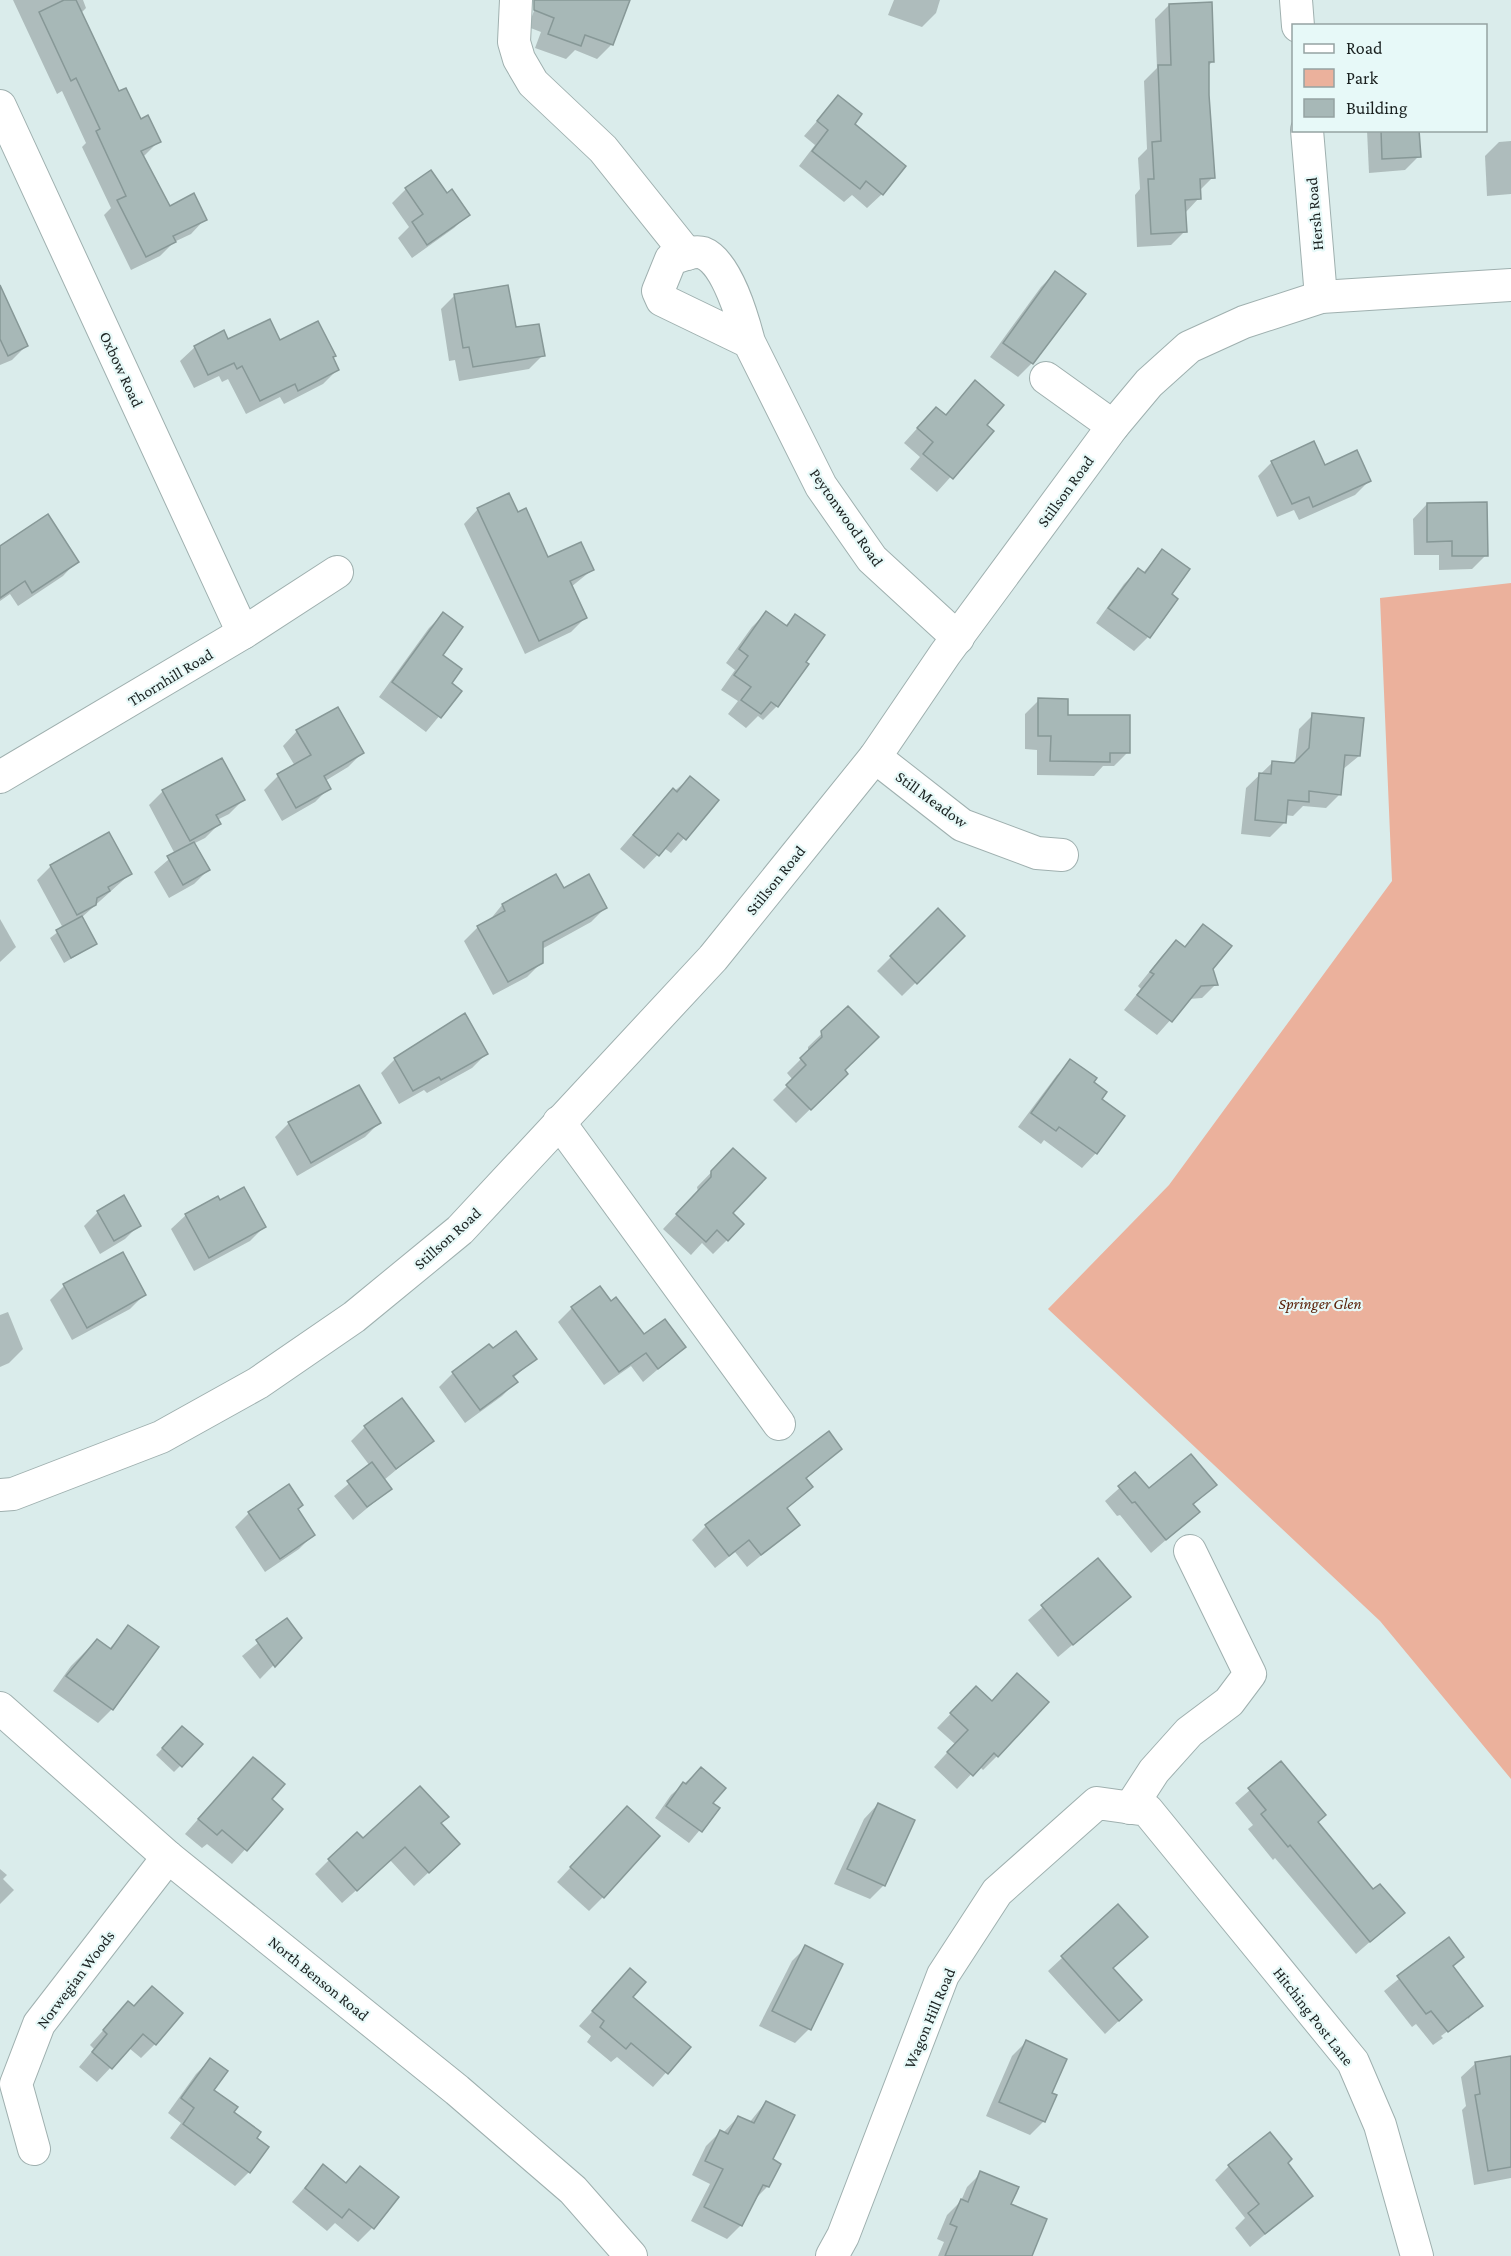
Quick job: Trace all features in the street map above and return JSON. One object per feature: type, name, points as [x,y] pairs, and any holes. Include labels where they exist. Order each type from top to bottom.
[{"type":"street","points":[[516,0],[514,42],[519,59],[533,83],[603,148],[687,254],[671,259],[657,291],[662,300],[749,342]]},
{"type":"street","points":[[1296,0],[1298,24]]},
{"type":"street","name":"Oxbow Road","points":[[0,106],[243,633]]},
{"type":"street","name":"Hersh Road","points":[[1307,132],[1321,297]]},
{"type":"street","name":"Peytonwood Road","points":[[687,254],[701,252],[716,260],[732,292],[749,342],[821,486],[872,559],[958,638]]},
{"type":"street","name":"Stillson Road","points":[[0,1495],[13,1494],[161,1437],[258,1383],[354,1317],[460,1230],[713,957],[875,757],[958,638],[1113,426],[1149,383],[1190,347],[1244,322],[1321,297],[1511,285]]},
{"type":"street","points":[[1046,378],[1113,426]]},
{"type":"street","name":"Thornhill Road","points":[[0,777],[243,633],[337,572]]},
{"type":"street","name":"Still Meadow","points":[[875,757],[962,825],[1037,853],[1062,855]]},
{"type":"street","points":[[559,1122],[779,1424]]},
{"type":"street","points":[[1139,1809],[1154,1771],[1190,1732],[1229,1702],[1250,1674],[1190,1551]]},
{"type":"street","name":"North Benson Road","points":[[0,1708],[168,1857],[457,2090],[573,2190],[630,2256]]},
{"type":"street","name":"Wagon Hill Road","points":[[832,2256],[843,2236],[943,1975],[997,1892],[1097,1803],[1139,1809]]},
{"type":"street","name":"Hitching Post Lane","points":[[1139,1809],[1353,2062],[1380,2125],[1417,2256]]},
{"type":"street","name":"Norwegian Woods","points":[[34,2149],[16,2084],[39,2024],[168,1857]]},
{"type":"green space","name":"Springer Glen","points":[[1511,583],[1511,1779],[1380,1621],[1048,1309],[1169,1185],[1392,881],[1380,598]]},
{"type":"building","points":[[64,0],[76,0],[119,91],[126,88],[141,119],[148,115],[161,142],[141,151],[170,206],[194,193],[207,220],[173,236],[176,242],[146,257],[117,200],[126,196],[96,131],[100,129],[76,78],[71,81],[39,12]]},
{"type":"building","points":[[534,0],[630,0],[613,45],[585,35],[581,46],[548,34],[554,18],[534,10]]},
{"type":"building","points":[[1212,2],[1214,62],[1209,62],[1209,95],[1215,178],[1200,179],[1201,199],[1185,200],[1187,232],[1151,234],[1148,179],[1154,179],[1152,142],[1161,141],[1158,65],[1171,65],[1169,4]]},
{"type":"building","points":[[838,95],[862,114],[855,124],[906,166],[883,195],[866,181],[860,189],[812,151],[828,130],[817,121]]},
{"type":"building","points":[[1381,132],[1419,132],[1421,157],[1382,159]]},
{"type":"building","points":[[431,170],[447,193],[452,189],[470,215],[427,245],[412,222],[423,214],[405,188]]},
{"type":"building","points":[[1055,271],[1086,294],[1033,364],[1003,343]]},
{"type":"building","points":[[0,285],[28,346],[8,356],[0,339]]},
{"type":"building","points":[[508,285],[516,327],[539,324],[545,356],[473,367],[469,347],[463,348],[454,294]]},
{"type":"building","points":[[270,319],[280,340],[318,321],[336,356],[333,357],[339,370],[298,391],[295,384],[260,401],[242,366],[237,369],[234,363],[208,375],[194,346],[224,330],[228,339]]},
{"type":"building","points":[[975,380],[1004,405],[987,425],[994,431],[953,479],[923,454],[933,442],[917,428],[936,407],[946,415]]},
{"type":"building","points":[[1314,441],[1325,465],[1357,450],[1371,481],[1313,507],[1309,497],[1292,504],[1271,461]]},
{"type":"building","points":[[509,493],[518,512],[526,508],[548,557],[581,542],[594,570],[570,581],[587,618],[539,641],[477,508]]},
{"type":"building","points":[[1487,502],[1488,556],[1452,556],[1452,541],[1427,542],[1427,503]]},
{"type":"building","points":[[48,514],[79,562],[32,593],[25,581],[0,598],[0,546]]},
{"type":"building","points":[[1162,549],[1190,569],[1172,594],[1178,599],[1150,638],[1108,608],[1138,568],[1145,573]]},
{"type":"building","points":[[766,611],[787,626],[795,614],[825,635],[806,662],[809,664],[778,707],[771,702],[761,714],[741,700],[751,687],[734,675],[748,656],[739,649]]},
{"type":"building","points":[[443,612],[463,627],[443,655],[462,669],[452,683],[462,691],[441,718],[392,682]]},
{"type":"building","points":[[1038,698],[1068,699],[1068,715],[1130,715],[1130,753],[1110,753],[1110,762],[1050,761],[1051,736],[1038,736]]},
{"type":"building","points":[[338,707],[364,753],[324,776],[331,789],[296,808],[277,774],[311,755],[296,730]]},
{"type":"building","points":[[1312,713],[1364,718],[1360,756],[1345,755],[1341,795],[1309,791],[1309,802],[1288,800],[1286,823],[1255,820],[1259,773],[1271,774],[1272,761],[1294,763],[1309,748]]},
{"type":"building","points":[[222,758],[245,800],[216,815],[221,824],[190,841],[162,790]]},
{"type":"building","points":[[690,776],[719,800],[686,840],[678,833],[659,856],[633,835],[673,788],[677,792]]},
{"type":"building","points":[[109,832],[132,874],[108,887],[110,891],[97,898],[96,905],[77,915],[50,865]]},
{"type":"building","points":[[194,842],[210,870],[183,885],[167,856]]},
{"type":"building","points":[[556,874],[564,888],[589,874],[607,908],[543,942],[543,963],[508,982],[477,926],[505,911],[502,904]]},
{"type":"building","points":[[938,908],[965,936],[917,984],[890,956]]},
{"type":"building","points":[[82,916],[97,944],[71,958],[56,930]]},
{"type":"building","points":[[1203,924],[1232,946],[1213,969],[1218,985],[1201,986],[1172,1022],[1137,995],[1154,974],[1150,972],[1176,940],[1185,947]]},
{"type":"building","points":[[848,1006],[879,1037],[845,1070],[848,1074],[811,1110],[786,1085],[806,1065],[800,1058],[822,1037],[821,1031]]},
{"type":"building","points":[[465,1013],[488,1054],[441,1080],[439,1077],[413,1091],[394,1058]]},
{"type":"building","points":[[1070,1059],[1097,1078],[1094,1082],[1107,1092],[1102,1099],[1125,1116],[1097,1154],[1059,1127],[1056,1131],[1031,1113]]},
{"type":"building","points":[[359,1085],[381,1123],[311,1163],[288,1122]]},
{"type":"building","points":[[733,1148],[766,1178],[733,1213],[744,1224],[728,1241],[717,1230],[706,1242],[676,1214],[711,1177],[711,1171]]},
{"type":"building","points":[[244,1187],[266,1227],[209,1258],[185,1214],[218,1196],[220,1200]]},
{"type":"building","points":[[124,1195],[141,1226],[114,1241],[97,1211]]},
{"type":"building","points":[[123,1252],[146,1295],[87,1328],[63,1284]]},
{"type":"building","points":[[600,1286],[611,1301],[616,1297],[644,1334],[665,1319],[686,1347],[658,1369],[646,1353],[619,1372],[571,1307]]},
{"type":"building","points":[[516,1331],[537,1359],[513,1376],[518,1382],[480,1410],[452,1372],[489,1344],[493,1348]]},
{"type":"building","points":[[402,1398],[434,1441],[396,1469],[364,1426]]},
{"type":"building","points":[[829,1431],[842,1449],[806,1478],[813,1487],[787,1508],[800,1525],[761,1555],[749,1540],[729,1556],[705,1525]]},
{"type":"building","points":[[1191,1454],[1217,1485],[1193,1504],[1200,1512],[1166,1540],[1135,1502],[1132,1503],[1118,1486],[1135,1472],[1149,1488]]},
{"type":"building","points":[[372,1462],[392,1489],[367,1507],[347,1481]]},
{"type":"building","points":[[289,1484],[303,1505],[298,1509],[315,1535],[280,1559],[248,1512]]},
{"type":"building","points":[[1098,1558],[1131,1597],[1073,1645],[1041,1605]]},
{"type":"building","points":[[287,1618],[302,1638],[275,1667],[256,1640]]},
{"type":"building","points":[[128,1625],[159,1647],[113,1710],[66,1676],[97,1639],[111,1649]]},
{"type":"building","points":[[1017,1673],[1049,1702],[998,1757],[994,1753],[973,1776],[947,1752],[968,1730],[950,1713],[976,1686],[992,1701]]},
{"type":"building","points":[[182,1726],[203,1744],[182,1767],[162,1748]]},
{"type":"building","points":[[253,1757],[285,1784],[272,1799],[283,1809],[247,1851],[222,1830],[217,1835],[198,1819]]},
{"type":"building","points":[[1281,1761],[1326,1815],[1318,1822],[1373,1889],[1380,1884],[1405,1913],[1370,1942],[1290,1845],[1288,1847],[1261,1814],[1266,1810],[1248,1788]]},
{"type":"building","points":[[701,1767],[726,1788],[713,1803],[720,1808],[702,1832],[666,1806],[683,1782],[686,1784]]},
{"type":"building","points":[[420,1786],[449,1817],[441,1823],[460,1844],[429,1873],[405,1847],[357,1891],[328,1859],[357,1832],[363,1838]]},
{"type":"building","points":[[878,1803],[915,1820],[885,1886],[847,1869]]},
{"type":"building","points":[[627,1806],[660,1836],[604,1898],[570,1867]]},
{"type":"building","points":[[1118,1904],[1148,1937],[1113,1968],[1142,2000],[1119,2021],[1061,1956]]},
{"type":"building","points":[[1449,1937],[1464,1957],[1453,1966],[1483,2006],[1448,2032],[1431,2011],[1426,2014],[1397,1976]]},
{"type":"building","points":[[805,1945],[843,1964],[811,2030],[772,2011]]},
{"type":"building","points":[[630,1968],[646,1982],[633,1997],[691,2047],[668,2074],[631,2043],[626,2049],[600,2027],[604,2021],[592,2011]]},
{"type":"building","points":[[152,1986],[183,2013],[156,2045],[143,2034],[112,2069],[92,2052],[107,2034],[103,2030],[128,2001],[134,2006]]},
{"type":"building","points":[[1026,2040],[1067,2059],[1052,2093],[1057,2095],[1045,2122],[999,2102]]},
{"type":"building","points":[[1511,2056],[1511,2167],[1488,2171],[1475,2095],[1480,2094],[1475,2062]]},
{"type":"building","points":[[210,2058],[228,2071],[214,2090],[238,2107],[234,2112],[261,2132],[257,2138],[269,2147],[250,2173],[183,2124],[194,2108],[181,2098]]},
{"type":"building","points":[[766,2101],[795,2115],[773,2159],[781,2164],[769,2187],[763,2185],[742,2226],[704,2207],[723,2169],[705,2161],[720,2130],[728,2134],[738,2116],[754,2123]]},
{"type":"building","points":[[1270,2132],[1292,2159],[1288,2163],[1313,2196],[1265,2234],[1248,2213],[1259,2204],[1228,2165]]},
{"type":"building","points":[[323,2164],[346,2183],[360,2166],[399,2197],[374,2229],[349,2209],[342,2218],[305,2188]]},
{"type":"building","points":[[980,2171],[1019,2187],[1011,2204],[1047,2219],[1032,2256],[945,2256],[957,2227],[950,2224],[961,2199],[968,2202]]}]
